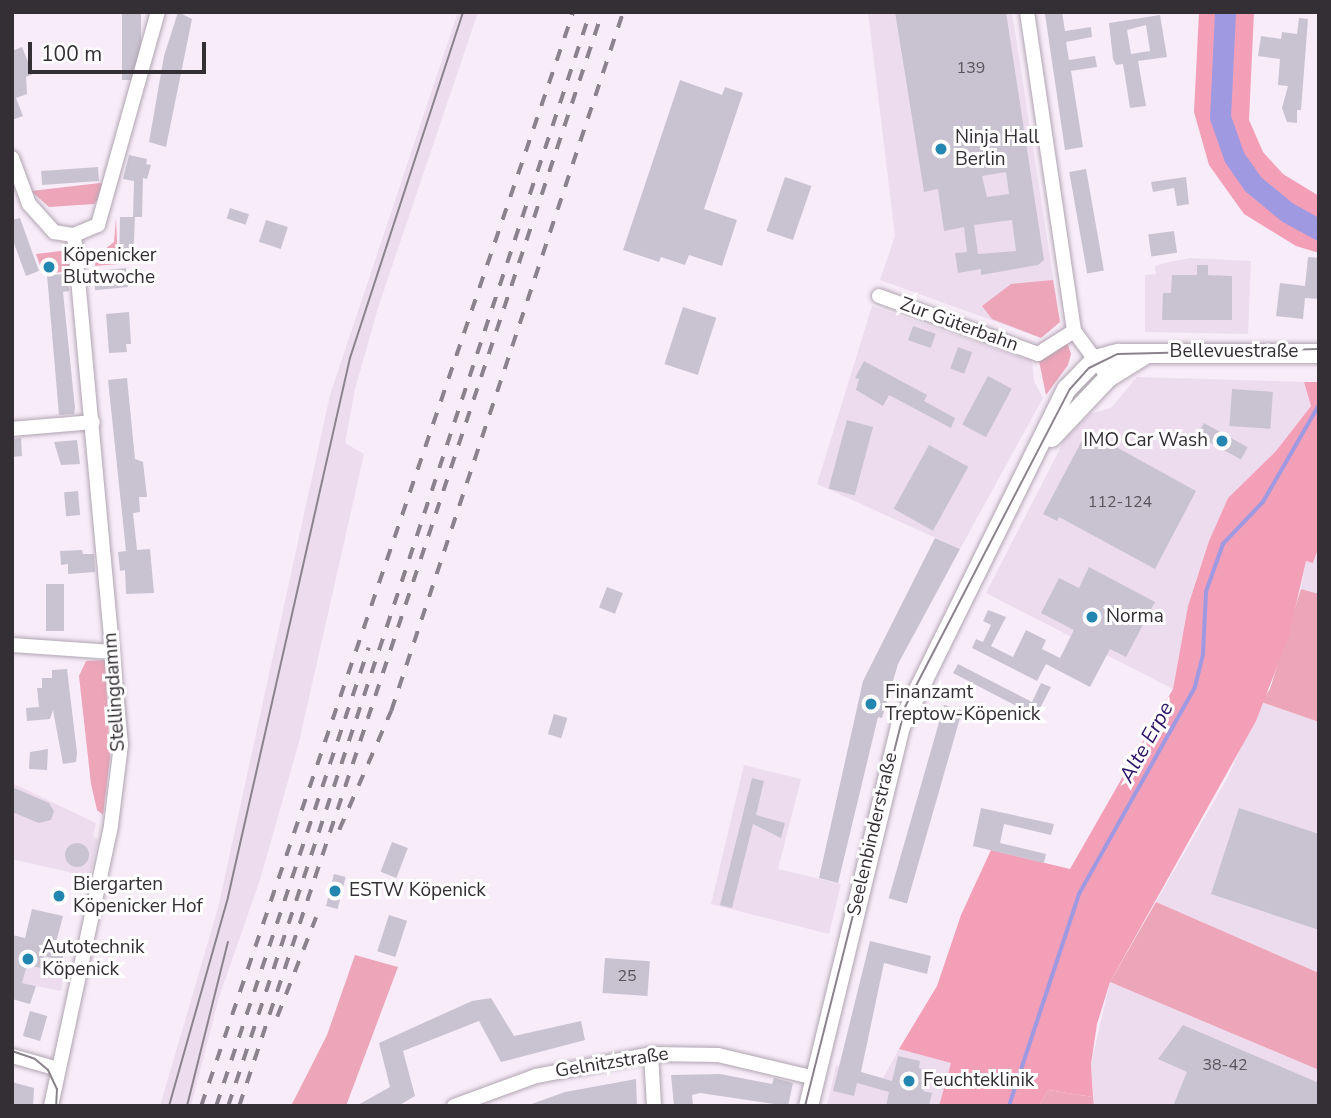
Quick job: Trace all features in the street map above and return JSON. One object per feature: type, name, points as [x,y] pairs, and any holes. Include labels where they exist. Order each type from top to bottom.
[{"type":"street","points":[[12,158],[19,199],[54,232],[74,235],[98,225],[112,186],[158,12]]},
{"type":"street","points":[[1027,12],[1074,331],[1108,377]]},
{"type":"street","name":"Stellingdamm","points":[[51,1106],[119,783],[120,725],[80,273],[74,235]]},
{"type":"street","name":"Zur Güterbahn","points":[[879,296],[1038,354],[1074,331]]},
{"type":"street","points":[[1095,359],[1149,351]]},
{"type":"street","name":"Seelenbinderstraße","points":[[1032,464],[1060,424],[1108,377],[1149,351]]},
{"type":"street","name":"Bellevuestraße","points":[[1149,351],[1319,353]]},
{"type":"street","name":"Seelenbinderstraße","points":[[808,1106],[900,726],[1032,464],[1066,389],[1095,359]]},
{"type":"street","points":[[12,429],[93,422]]},
{"type":"street","points":[[12,645],[113,652]]},
{"type":"street","points":[[651,1054],[654,1106]]},
{"type":"street","name":"Gelnitzstraße","points":[[461,1104],[536,1076],[651,1054],[718,1055],[815,1078]]},
{"type":"street","points":[[12,1056],[58,1069]]},
{"type":"shaded area","points":[[458,12],[478,12],[378,308],[355,389],[345,443],[364,454],[299,742],[260,880],[219,997],[191,1106],[160,1106],[218,908],[330,395]]},
{"type":"shaded area","points":[[868,12],[1012,12],[1060,322],[1041,338],[880,280],[895,236]]},
{"type":"shaded area","points":[[1199,12],[1254,12],[1249,120],[1263,152],[1283,174],[1319,196],[1319,253],[1296,246],[1244,214],[1209,165],[1194,112]]},
{"type":"shaded area","points":[[100,183],[108,185],[94,204],[49,207],[31,191]]},
{"type":"shaded area","points":[[116,218],[118,264],[95,266],[96,256],[114,242]]},
{"type":"shaded area","points":[[61,251],[67,256],[72,271],[43,274],[36,254]]},
{"type":"shaded area","points":[[1190,258],[1251,261],[1248,334],[1145,332],[1145,275],[1156,274],[1155,266]]},
{"type":"shaded area","points":[[1053,280],[1060,322],[1041,338],[992,319],[982,306],[1011,284]]},
{"type":"shaded area","points":[[872,306],[1032,361],[1034,381],[1043,398],[960,549],[817,484]]},
{"type":"shaded area","points":[[1067,342],[1071,354],[1068,365],[1046,395],[1039,361]]},
{"type":"shaded area","points":[[1137,377],[1304,382],[1311,406],[1276,451],[1228,498],[1209,541],[1188,606],[1173,689],[986,593],[1065,439],[1090,414],[1111,408]]},
{"type":"shaded area","points":[[1304,382],[1319,382],[1319,546],[1313,563],[1306,561],[1289,636],[1256,721],[1110,982],[1097,1024],[1091,1064],[1093,1097],[1048,1090],[1039,1106],[939,1106],[951,1063],[899,1049],[937,986],[961,915],[991,850],[1070,869],[1173,689],[1188,606],[1209,541],[1228,498],[1276,451],[1311,406]]},
{"type":"shaded area","points":[[1319,546],[1319,594],[1301,589],[1306,561],[1313,563]]},
{"type":"shaded area","points":[[1301,589],[1319,594],[1319,722],[1261,702],[1270,689]]},
{"type":"shaded area","points":[[105,660],[110,758],[103,815],[97,810],[91,784],[79,676],[86,661]]},
{"type":"shaded area","points":[[1261,702],[1319,722],[1319,973],[1156,902],[1228,777]]},
{"type":"shaded area","points":[[744,765],[801,779],[778,869],[841,884],[829,934],[711,904]]},
{"type":"shaded area","points":[[12,783],[96,823],[93,836],[98,840],[90,877],[12,859]]},
{"type":"shaded area","points":[[1156,902],[1319,973],[1319,1070],[1110,982]]},
{"type":"shaded area","points":[[12,949],[67,962],[61,991],[12,981]]},
{"type":"shaded area","points":[[355,955],[398,967],[346,1106],[291,1106],[327,1035]]},
{"type":"shaded area","points":[[1110,982],[1319,1070],[1319,1106],[1094,1106],[1091,1064]]},
{"type":"shaded area","points":[[899,1049],[952,1063],[939,1106],[827,1106],[836,1066],[883,1078]]},
{"type":"shaded area","points":[[1048,1090],[1093,1097],[1094,1106],[1039,1106]]},
{"type":"building","points":[[122,12],[141,12],[141,80],[122,80]]},
{"type":"building","points":[[178,12],[192,19],[166,147],[149,142],[164,56]]},
{"type":"building","points":[[895,12],[1006,12],[1044,260],[1038,265],[981,275],[981,269],[958,273],[955,253],[967,252],[964,227],[944,231],[938,189],[924,192]],"holes":[[[1006,172],[1009,194],[987,197],[982,176]],[[1012,220],[1016,251],[978,254],[974,225]]]},
{"type":"building","points":[[1062,12],[1065,31],[1091,27],[1092,37],[1066,42],[1069,60],[1095,56],[1097,67],[1071,71],[1083,147],[1065,150],[1045,14]]},
{"type":"building","points":[[1160,15],[1167,57],[1138,61],[1146,106],[1130,108],[1123,64],[1116,65],[1113,59],[1109,23]],"holes":[[[1146,25],[1150,51],[1131,54],[1127,30]]]},
{"type":"building","points":[[1299,18],[1308,19],[1301,110],[1297,110],[1297,123],[1287,122],[1282,108],[1288,86],[1278,85],[1280,59],[1258,56],[1261,36],[1281,39],[1282,32],[1297,34]]},
{"type":"building","points":[[22,47],[33,74],[26,77],[27,94],[16,98],[23,116],[12,120],[12,51]]},
{"type":"building","points":[[680,80],[722,95],[725,87],[743,93],[704,209],[737,220],[722,266],[689,255],[685,265],[661,257],[659,262],[623,250]]},
{"type":"building","points":[[129,155],[147,159],[146,164],[151,165],[147,179],[143,178],[142,217],[135,217],[133,264],[119,263],[120,217],[133,217],[134,181],[123,179]]},
{"type":"building","points":[[98,167],[99,181],[42,185],[41,171]]},
{"type":"building","points":[[1086,169],[1104,270],[1087,273],[1069,172]]},
{"type":"building","points":[[785,177],[811,186],[793,240],[766,231]]},
{"type":"building","points":[[1186,177],[1189,204],[1177,206],[1174,188],[1153,192],[1151,182]]},
{"type":"building","points":[[230,208],[249,214],[246,225],[227,218]]},
{"type":"building","points":[[20,218],[39,271],[26,276],[12,238],[12,220]]},
{"type":"building","points":[[266,220],[288,227],[281,249],[259,242]]},
{"type":"building","points":[[1174,231],[1177,253],[1151,256],[1148,235]]},
{"type":"building","points":[[1308,257],[1319,258],[1319,299],[1305,298],[1303,319],[1276,316],[1280,283],[1305,286]]},
{"type":"building","points":[[1197,265],[1208,265],[1208,275],[1232,276],[1232,320],[1162,320],[1163,293],[1171,293],[1172,275],[1197,275]]},
{"type":"building","points":[[126,268],[128,287],[95,290],[93,271]]},
{"type":"building","points":[[68,274],[69,291],[63,292],[75,408],[74,414],[59,415],[47,275]]},
{"type":"building","points":[[683,307],[716,318],[698,375],[664,364]]},
{"type":"building","points":[[129,312],[131,344],[126,344],[127,352],[109,353],[106,314]]},
{"type":"building","points":[[913,326],[936,334],[931,348],[908,340]]},
{"type":"building","points":[[958,347],[972,352],[964,374],[950,369]]},
{"type":"building","points":[[864,361],[927,395],[924,401],[955,418],[951,428],[889,395],[883,406],[856,390],[859,379],[855,378]]},
{"type":"building","points":[[988,376],[1012,389],[986,437],[962,425]]},
{"type":"building","points":[[127,378],[135,459],[143,462],[147,497],[139,497],[140,512],[133,513],[137,550],[150,549],[154,593],[126,594],[125,570],[120,571],[118,552],[126,551],[108,380]]},
{"type":"building","points":[[1232,389],[1273,392],[1270,429],[1229,426]]},
{"type":"building","points":[[847,420],[873,427],[855,496],[829,489]]},
{"type":"building","name":"IMO Car Wash","points":[[1204,423],[1248,447],[1241,459],[1197,435]]},
{"type":"building","points":[[1087,431],[1196,491],[1155,569],[1059,517],[1057,521],[1043,514]]},
{"type":"building","points":[[21,438],[22,456],[12,457],[12,439]]},
{"type":"building","points":[[77,440],[80,464],[61,465],[54,442]]},
{"type":"building","points":[[929,445],[968,467],[933,531],[894,509]]},
{"type":"building","points":[[78,491],[80,515],[66,516],[64,492]]},
{"type":"building","name":"Finanzamt Treptow-Köpenick","points":[[935,538],[960,549],[898,664],[882,718],[878,717],[838,883],[819,878],[863,681]]},
{"type":"building","points":[[82,550],[83,554],[94,554],[95,572],[68,574],[68,564],[61,565],[60,551]]},
{"type":"building","points":[[1089,567],[1155,602],[1126,657],[1110,649],[1090,687],[1046,664],[1037,681],[972,648],[976,639],[983,642],[991,625],[983,621],[988,610],[1006,617],[991,646],[1013,657],[1026,630],[1046,640],[1042,649],[1060,658],[1074,630],[1041,613],[1059,578],[1079,588]]},
{"type":"building","points":[[46,584],[64,584],[64,631],[46,631]]},
{"type":"building","points":[[607,587],[623,593],[615,614],[599,608]]},
{"type":"building","points":[[958,664],[1032,702],[1041,683],[1051,687],[1036,716],[953,673]]},
{"type":"building","points":[[67,669],[77,753],[76,762],[63,764],[53,710],[50,719],[27,721],[26,708],[39,707],[37,688],[42,688],[42,678],[52,678],[52,670]]},
{"type":"building","points":[[944,705],[962,710],[907,903],[889,898]]},
{"type":"building","points":[[554,714],[567,718],[561,738],[548,734]]},
{"type":"building","points":[[48,749],[47,770],[29,769],[30,752]]},
{"type":"building","points":[[752,778],[764,781],[756,815],[785,823],[781,838],[753,824],[732,908],[720,905]]},
{"type":"building","points":[[12,787],[49,803],[54,811],[51,820],[39,823],[12,812]]},
{"type":"building","points":[[981,808],[1054,824],[1051,835],[1004,824],[1000,843],[1046,854],[1044,863],[973,846]]},
{"type":"building","points":[[1239,808],[1319,834],[1319,930],[1211,894]]},
{"type":"building","points":[[392,842],[408,848],[396,878],[381,872]]},
{"type":"building","points":[[77,843],[86,846],[89,855],[86,864],[77,867],[68,864],[65,855],[68,846]]},
{"type":"building","name":"ESTW Köpenick","points":[[334,874],[346,877],[338,909],[326,906]]},
{"type":"building","points":[[32,909],[63,916],[55,946],[65,948],[62,961],[44,956],[41,968],[27,965],[22,983],[36,986],[30,1004],[12,999],[12,935],[25,938]]},
{"type":"building","points":[[389,915],[407,921],[395,957],[377,951]]},
{"type":"building","points":[[870,941],[931,956],[927,974],[884,963],[861,1072],[892,1081],[898,1056],[920,1061],[919,1068],[929,1070],[923,1091],[932,1093],[929,1106],[886,1106],[889,1092],[857,1083],[854,1096],[833,1091]]},
{"type":"building","points":[[605,958],[650,961],[647,996],[603,993]]},
{"type":"building","points":[[491,998],[514,1036],[581,1021],[585,1040],[501,1062],[479,1021],[403,1051],[415,1096],[398,1106],[356,1106],[390,1087],[379,1043],[472,1001]]},
{"type":"building","points":[[30,1011],[47,1016],[40,1041],[23,1036]]},
{"type":"building","points":[[1183,1025],[1319,1083],[1319,1106],[1173,1106],[1187,1072],[1158,1059]]},
{"type":"building","points":[[720,1074],[772,1084],[774,1078],[793,1083],[788,1106],[700,1093],[692,1095],[693,1106],[674,1106],[671,1075]]},
{"type":"building","points":[[636,1079],[637,1106],[526,1106],[565,1092]]},
{"type":"building","points":[[12,1082],[34,1088],[33,1106],[12,1106]]},
{"type":"waterway","points":[[1225,12],[1220,117],[1234,157],[1253,184],[1287,212],[1319,230]]},
{"type":"waterway","name":"Alte Erpe","points":[[1009,1106],[1079,894],[1195,687],[1203,654],[1206,592],[1223,544],[1263,502],[1319,405]]},
{"type":"tram line","points":[[169,1106],[228,897],[350,358],[463,12]]},
{"type":"tram line","points":[[805,1106],[905,707],[1070,389],[1089,368],[1118,354],[1319,349]]},
{"type":"tram line","points":[[187,1106],[228,942]]},
{"type":"tram line","points":[[12,1051],[35,1059],[48,1070],[57,1089],[56,1106]]},
{"type":"railway","points":[[201,1106],[573,12]]},
{"type":"railway","points":[[228,1106],[590,12]]},
{"type":"railway","points":[[239,1106],[602,12]]},
{"type":"railway","points":[[339,830],[391,711],[623,12]]},
{"type":"railway","points":[[216,1106],[368,648]]},
{"type":"railway","points":[[277,1017],[316,917]]},
{"type":"place","name":"Ninja Hall Berlin","points":[[941,149]]},
{"type":"place","name":"Köpenicker Blutwoche","points":[[49,267]]},
{"type":"place","name":"IMO Car Wash","points":[[1222,441]]},
{"type":"place","name":"Norma","points":[[1092,617]]},
{"type":"place","name":"Finanzamt Treptow-Köpenick","points":[[871,704]]},
{"type":"place","name":"ESTW Köpenick","points":[[335,891]]},
{"type":"place","name":"Biergarten Köpenicker Hof","points":[[59,896]]},
{"type":"place","name":"Autotechnik Köpenick","points":[[28,959]]},
{"type":"place","name":"Feuchteklinik","points":[[909,1081]]}]
